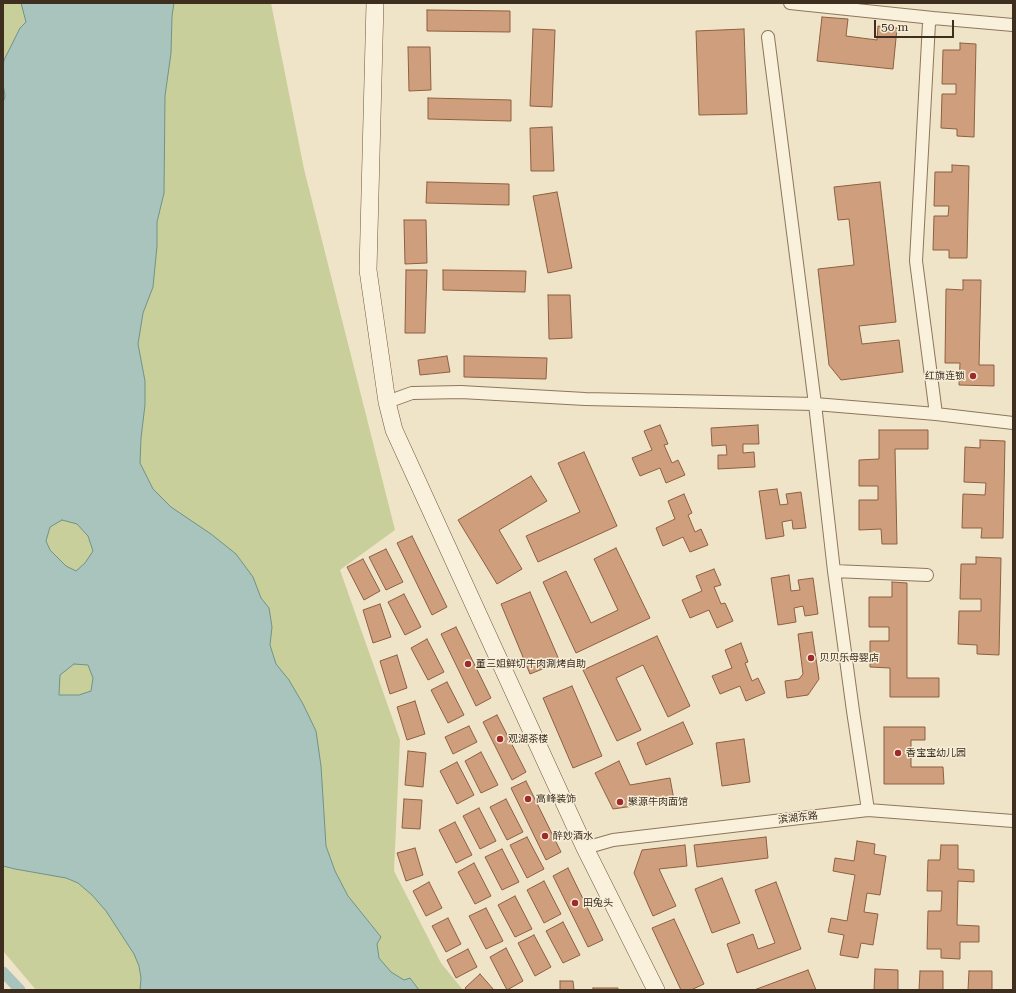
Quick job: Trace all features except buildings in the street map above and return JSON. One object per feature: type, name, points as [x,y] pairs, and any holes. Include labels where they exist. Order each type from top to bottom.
[{"type":"street","points":[[375,3],[368,270],[387,402],[394,430],[585,848],[656,990]]},
{"type":"street","points":[[790,3],[1013,25]]},
{"type":"street","points":[[933,18],[929,23],[916,261],[936,414]]},
{"type":"street","points":[[768,36],[816,404],[834,571],[868,810]]},
{"type":"street","points":[[387,402],[412,393],[461,392],[585,399],[816,404],[936,414],[1013,423]]},
{"type":"street","points":[[834,571],[927,575]]},
{"type":"street","name":"滨湖东路","points":[[585,848],[613,840],[868,810],[1013,821]]},
{"type":"green space","points":[[3,3],[271,3],[304,169],[395,530],[340,570],[400,740],[394,871],[441,963],[463,990],[36,990],[3,951]]},
{"type":"water","points":[[21,3],[174,3],[172,16],[171,53],[165,96],[164,193],[157,222],[157,246],[153,287],[143,313],[138,344],[145,381],[145,405],[140,463],[153,489],[171,507],[211,534],[236,554],[253,577],[261,598],[269,608],[272,627],[270,645],[276,664],[289,680],[316,731],[321,766],[326,846],[335,871],[348,896],[381,937],[377,944],[379,958],[391,972],[404,980],[410,978],[419,990],[140,990],[141,978],[139,966],[134,954],[106,911],[92,895],[78,883],[66,878],[3,866],[3,103],[5,96],[3,66],[4,60],[20,28],[26,22]],"holes":[[[62,520],[77,524],[88,536],[93,551],[85,563],[76,571],[66,566],[50,550],[46,541],[50,527]],[[74,664],[88,665],[93,678],[91,691],[79,695],[59,695],[60,675]]]},
{"type":"waterway","points":[[3,972],[20,990]]},
{"type":"place","name":"红旗连锁","points":[[973,376]]},
{"type":"place","name":"贝贝乐母婴店","points":[[811,658]]},
{"type":"place","name":"董三姐鲜切牛肉涮烤自助","points":[[468,664]]},
{"type":"place","name":"观湖茶楼","points":[[500,739]]},
{"type":"place","name":"香宝宝幼儿园","points":[[898,753]]},
{"type":"place","name":"高峰装饰","points":[[528,799]]},
{"type":"place","name":"聚源牛肉面馆","points":[[620,802]]},
{"type":"place","name":"醉妙酒水","points":[[545,836]]},
{"type":"place","name":"田兔头","points":[[575,903]]}]
